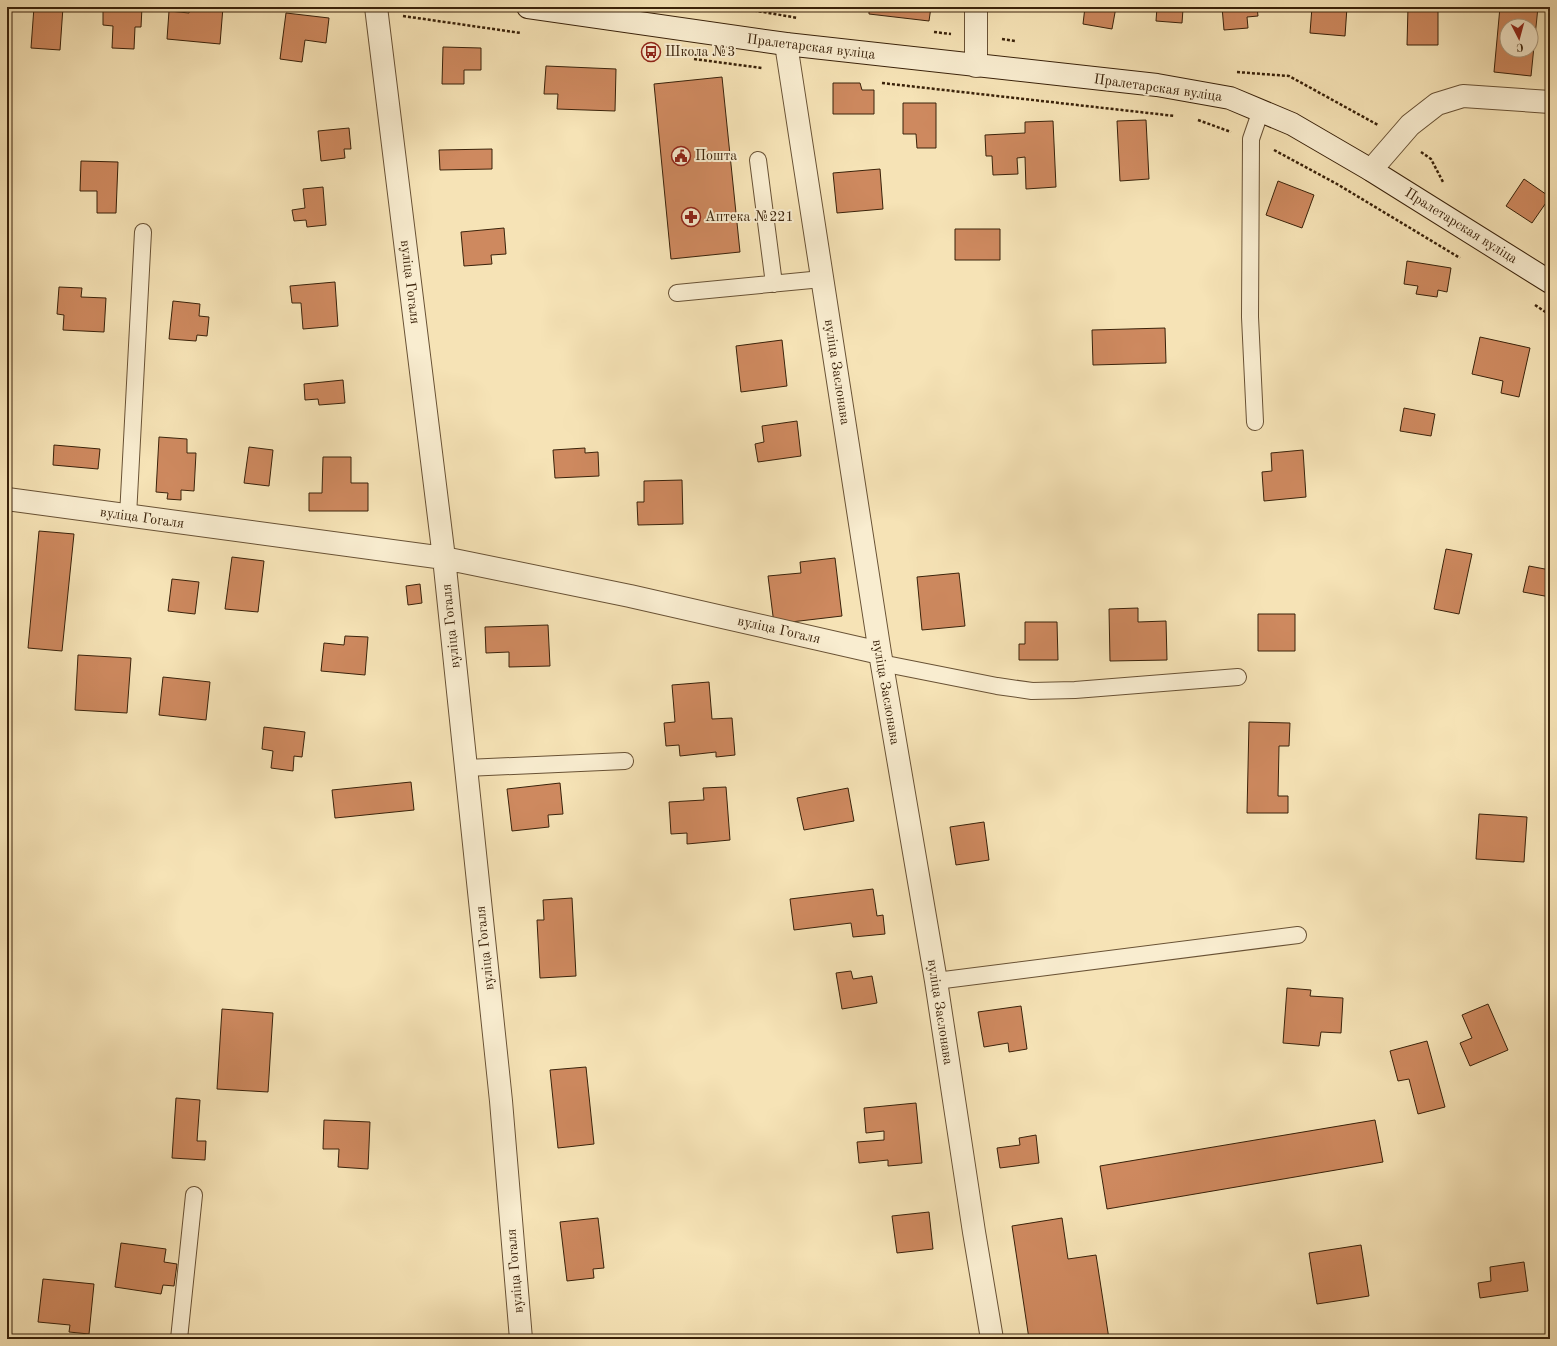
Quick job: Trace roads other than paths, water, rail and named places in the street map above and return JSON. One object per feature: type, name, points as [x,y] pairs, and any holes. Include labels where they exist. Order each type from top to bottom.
[{"type":"street","name":"Пралетарская вуліца","points":[[528,7],[594,11],[786,44],[1194,90],[1230,98],[1292,124],[1371,170],[1550,282]]},
{"type":"street","points":[[976,7],[976,66]]},
{"type":"street","name":"вуліца Гогаля","points":[[377,10],[444,558],[501,1101],[521,1339]]},
{"type":"street","name":"вуліца Заслонава","points":[[786,44],[880,658],[936,980],[974,1232],[992,1339]]},
{"type":"street","points":[[1371,170],[1410,125],[1437,104],[1464,96],[1550,102]]},
{"type":"street","name":"вуліца Гогаля","points":[[7,500],[444,558],[630,596],[880,658]]},
{"type":"lane","points":[[1255,422],[1250,317],[1251,139],[1261,110]]},
{"type":"lane","points":[[758,160],[774,284]]},
{"type":"lane","points":[[128,516],[143,232]]},
{"type":"lane","points":[[677,293],[822,279]]},
{"type":"lane","points":[[880,658],[997,686],[1032,691],[1075,690],[1238,677]]},
{"type":"lane","points":[[466,768],[625,761]]},
{"type":"lane","points":[[936,980],[1298,935]]},
{"type":"lane","points":[[179,1339],[194,1195]]},
{"type":"place","name":"Школа №3","points":[[651,52]]},
{"type":"place","name":"Пошта","points":[[681,156]]},
{"type":"place","name":"Аптека №221","points":[[691,217]]}]
